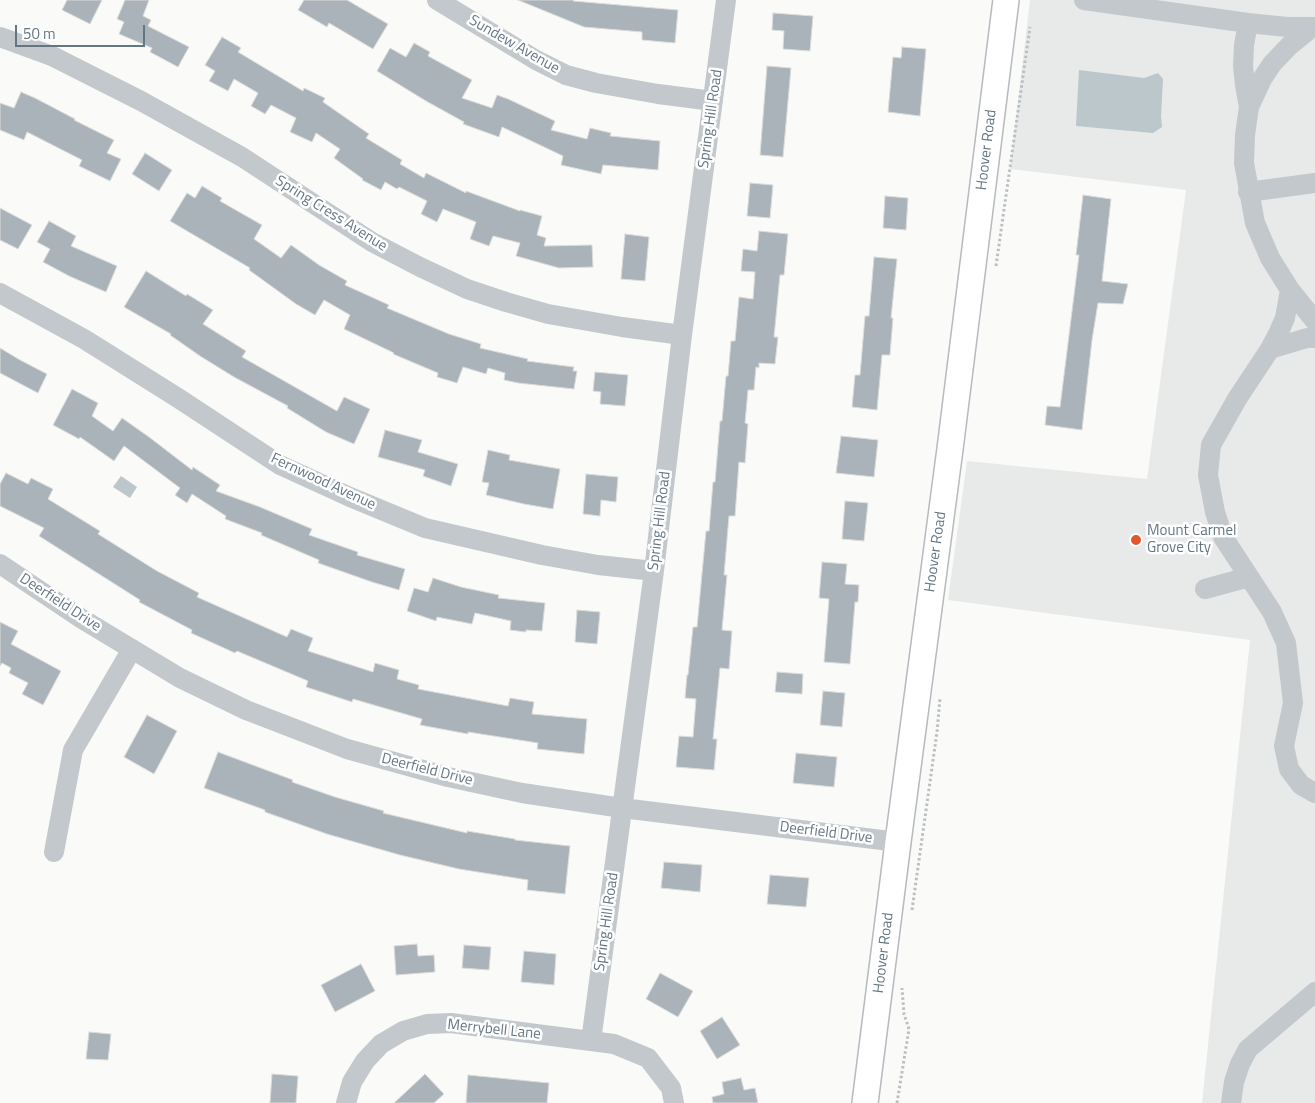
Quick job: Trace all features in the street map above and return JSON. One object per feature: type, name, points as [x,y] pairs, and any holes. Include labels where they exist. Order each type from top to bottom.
[{"type":"main road","name":"Hoover Road","points":[[865,1103],[1006,0]]},
{"type":"street","name":"Sundew Avenue","points":[[437,0],[536,60],[566,75],[650,92],[713,101]]},
{"type":"street","name":"Spring Hill Road","points":[[591,1041],[654,571],[682,335],[726,0]]},
{"type":"street","points":[[1084,0],[1287,28],[1313,27]]},
{"type":"street","points":[[1248,23],[1243,66],[1249,107]]},
{"type":"street","points":[[1313,27],[1289,46],[1272,64],[1262,79],[1249,107],[1244,163],[1255,223],[1270,258],[1290,290],[1315,321]]},
{"type":"street","name":"Spring Cress Avenue","points":[[0,37],[52,56],[141,101],[242,157],[372,242],[420,268],[467,289],[548,314],[682,335]]},
{"type":"street","points":[[1248,192],[1315,183]]},
{"type":"street","points":[[1290,290],[1285,318],[1270,349],[1237,399],[1211,445],[1208,475],[1215,512],[1223,538],[1272,612],[1286,643],[1293,703],[1284,746],[1289,769],[1301,785],[1315,793]]},
{"type":"street","name":"Fernwood Avenue","points":[[0,293],[84,339],[280,465],[350,497],[425,528],[542,555],[598,565],[654,571]]},
{"type":"street","points":[[1270,349],[1307,338],[1315,338]]},
{"type":"street","name":"Deerfield Drive","points":[[0,564],[82,618],[180,678],[246,710],[348,749],[457,779],[522,793],[622,808],[898,842]]},
{"type":"street","points":[[1205,589],[1249,577]]},
{"type":"street","points":[[54,852],[73,750],[132,649]]},
{"type":"street","points":[[1231,1103],[1234,1082],[1240,1064],[1248,1049],[1315,992]]},
{"type":"street","name":"Merrybell Lane","points":[[346,1103],[352,1082],[365,1061],[381,1044],[403,1031],[427,1024],[451,1023],[614,1044],[648,1058],[671,1088],[674,1103]]},
{"type":"path","points":[[995,274],[1030,27]]},
{"type":"path","points":[[912,911],[937,732],[940,695]]},
{"type":"path","points":[[897,1103],[909,1029],[904,1014],[902,985]]},
{"type":"shaded area","name":"Mount Carmel Grove City","points":[[1030,0],[1315,0],[1315,1103],[1202,1103],[1250,640],[948,600],[967,461],[1147,479],[1186,190],[1010,169]]},
{"type":"shaded area","points":[[1079,70],[1144,78],[1158,73],[1163,79],[1162,127],[1153,133],[1076,126]]},
{"type":"shaded area","points":[[121,476],[137,487],[130,498],[113,487]]},
{"type":"building","points":[[67,0],[102,0],[90,24],[62,10]]},
{"type":"building","points":[[125,0],[149,0],[143,16],[151,20],[148,26],[189,47],[178,67],[150,52],[152,48],[119,34],[124,22],[117,19]]},
{"type":"building","points":[[304,0],[347,0],[388,24],[373,49],[329,23],[327,27],[298,10]]},
{"type":"building","points":[[518,0],[574,0],[678,10],[675,43],[642,40],[642,32],[584,27]]},
{"type":"building","points":[[773,13],[813,16],[810,51],[783,49],[784,31],[772,30]]},
{"type":"building","points":[[222,37],[241,48],[238,52],[303,91],[304,88],[325,98],[323,102],[369,134],[366,138],[402,160],[400,164],[424,178],[426,173],[466,193],[466,191],[520,211],[542,216],[537,235],[546,238],[544,246],[592,245],[593,267],[559,268],[516,256],[520,243],[493,236],[489,246],[470,239],[476,222],[443,209],[437,222],[421,214],[427,201],[385,182],[381,190],[362,180],[334,158],[340,149],[316,133],[312,142],[290,132],[296,118],[271,105],[265,114],[251,106],[258,93],[234,79],[228,91],[209,81],[215,71],[205,65]]},
{"type":"building","points":[[414,43],[430,52],[428,56],[472,80],[462,98],[492,108],[497,95],[555,121],[551,130],[587,139],[590,128],[611,133],[610,136],[660,141],[658,170],[603,165],[601,174],[561,165],[563,156],[502,127],[499,137],[463,124],[464,122],[377,71],[390,48],[406,57]]},
{"type":"building","points":[[902,47],[926,49],[920,116],[888,112],[893,57],[901,58]]},
{"type":"building","points":[[767,66],[791,68],[783,157],[760,155]]},
{"type":"building","points":[[21,92],[114,140],[107,153],[121,159],[110,181],[79,166],[82,160],[27,132],[24,140],[0,130],[0,103],[14,108]]},
{"type":"building","points":[[145,153],[172,170],[159,191],[132,174]]},
{"type":"building","points":[[750,183],[773,185],[770,218],[747,216]]},
{"type":"building","points":[[202,186],[222,198],[220,201],[262,225],[254,239],[281,258],[291,245],[319,265],[347,281],[345,285],[389,305],[387,308],[449,334],[481,344],[480,348],[528,359],[527,361],[574,367],[573,371],[577,371],[574,389],[504,380],[505,373],[488,368],[486,374],[463,367],[457,383],[437,377],[438,373],[393,354],[344,329],[350,315],[324,300],[315,315],[296,304],[249,270],[250,268],[170,221],[187,193],[195,198]]},
{"type":"building","points":[[1083,195],[1111,199],[1102,281],[1128,284],[1123,304],[1098,303],[1082,430],[1045,425],[1047,406],[1060,407],[1079,255],[1076,255]]},
{"type":"building","points":[[885,196],[908,198],[906,230],[883,228]]},
{"type":"building","points":[[0,208],[32,225],[18,249],[0,240]]},
{"type":"building","points":[[49,221],[76,236],[71,246],[117,266],[106,292],[43,262],[50,249],[37,242]]},
{"type":"building","points":[[759,231],[788,234],[784,275],[780,275],[774,337],[778,337],[775,364],[759,363],[759,368],[756,367],[754,390],[748,390],[745,423],[748,424],[745,463],[739,462],[735,516],[729,516],[724,575],[727,575],[722,630],[732,631],[729,669],[720,668],[713,739],[717,739],[714,770],[676,767],[679,736],[693,737],[696,699],[685,698],[687,675],[693,627],[697,627],[706,531],[709,531],[720,421],[722,421],[731,341],[735,341],[739,297],[753,299],[755,272],[741,271],[743,249],[757,251]]},
{"type":"building","points":[[625,234],[649,237],[645,281],[621,279]]},
{"type":"building","points":[[874,257],[897,259],[891,318],[893,318],[890,355],[882,355],[877,410],[852,407],[855,375],[860,375],[865,316],[869,316]]},
{"type":"building","points":[[146,271],[213,310],[203,324],[246,351],[242,357],[337,411],[344,397],[370,409],[354,444],[326,432],[287,408],[288,406],[234,377],[200,356],[171,334],[124,307]]},
{"type":"building","points":[[0,348],[47,374],[38,393],[0,373]]},
{"type":"building","points":[[595,372],[628,375],[625,406],[600,404],[601,392],[593,391]]},
{"type":"building","points":[[72,389],[98,403],[92,416],[113,431],[122,418],[192,470],[193,467],[220,485],[216,491],[312,529],[309,535],[358,552],[357,555],[405,569],[399,590],[318,563],[319,560],[261,535],[262,533],[225,519],[226,516],[192,494],[187,503],[175,495],[180,488],[124,446],[114,461],[80,437],[79,439],[53,425]]},
{"type":"building","points":[[385,430],[422,440],[418,452],[458,464],[451,486],[423,476],[425,470],[378,457]]},
{"type":"building","points":[[841,436],[878,440],[874,477],[836,473]]},
{"type":"building","points":[[488,450],[510,455],[509,460],[560,469],[553,509],[486,495],[489,483],[482,482]]},
{"type":"building","points":[[6,473],[28,484],[31,478],[53,489],[48,499],[100,531],[98,534],[157,571],[199,593],[197,597],[287,637],[291,629],[313,638],[308,651],[373,672],[375,663],[399,670],[397,679],[419,685],[418,689],[508,706],[510,698],[534,702],[532,714],[587,719],[584,754],[537,749],[538,743],[468,732],[468,734],[420,725],[422,719],[353,699],[352,702],[306,687],[308,681],[237,651],[235,653],[191,633],[192,630],[139,602],[140,600],[39,536],[44,528],[0,506],[0,484]]},
{"type":"building","points":[[586,474],[618,477],[616,502],[601,500],[600,516],[583,514]]},
{"type":"building","points":[[845,501],[868,503],[864,541],[842,539]]},
{"type":"building","points":[[822,562],[847,564],[845,584],[859,585],[858,602],[855,602],[850,664],[824,662],[829,599],[819,598]]},
{"type":"building","points":[[433,578],[461,587],[499,595],[498,598],[545,603],[542,631],[510,630],[511,621],[475,613],[472,624],[437,617],[436,621],[407,611],[414,588],[428,592]]},
{"type":"building","points":[[577,610],[600,612],[597,644],[575,642]]},
{"type":"building","points":[[0,622],[18,631],[11,644],[61,671],[43,705],[22,694],[28,683],[9,673],[11,668],[2,663],[0,666]]},
{"type":"building","points":[[777,672],[803,674],[802,694],[775,692]]},
{"type":"building","points":[[823,691],[845,693],[842,727],[820,725]]},
{"type":"building","points":[[147,715],[177,731],[154,774],[124,757]]},
{"type":"building","points":[[218,752],[293,780],[292,782],[384,811],[383,813],[467,833],[467,831],[515,840],[570,846],[565,894],[527,890],[528,880],[459,869],[400,855],[327,834],[204,788]]},
{"type":"building","points":[[796,753],[837,757],[834,787],[793,783]]},
{"type":"building","points":[[664,862],[702,865],[700,892],[661,888]]},
{"type":"building","points":[[770,875],[809,878],[806,907],[767,904]]},
{"type":"building","points":[[417,944],[418,956],[434,955],[435,972],[396,975],[394,946]]},
{"type":"building","points":[[464,945],[491,947],[489,970],[462,968]]},
{"type":"building","points":[[524,951],[556,954],[554,985],[521,982]]},
{"type":"building","points":[[361,964],[375,991],[335,1012],[321,985]]},
{"type":"building","points":[[660,973],[693,991],[678,1017],[646,999]]},
{"type":"building","points":[[722,1017],[740,1045],[717,1059],[700,1031]]},
{"type":"building","points":[[89,1032],[111,1034],[108,1060],[86,1059]]},
{"type":"building","points":[[272,1074],[298,1076],[296,1103],[270,1103]]},
{"type":"building","points":[[425,1074],[444,1094],[434,1103],[394,1103]]},
{"type":"building","points":[[468,1075],[549,1083],[547,1103],[466,1103]]},
{"type":"building","points":[[741,1078],[744,1090],[755,1088],[758,1103],[713,1103],[712,1097],[724,1094],[722,1082]]},
{"type":"place","name":"Mount Carmel Grove City","points":[[1136,540]]}]
